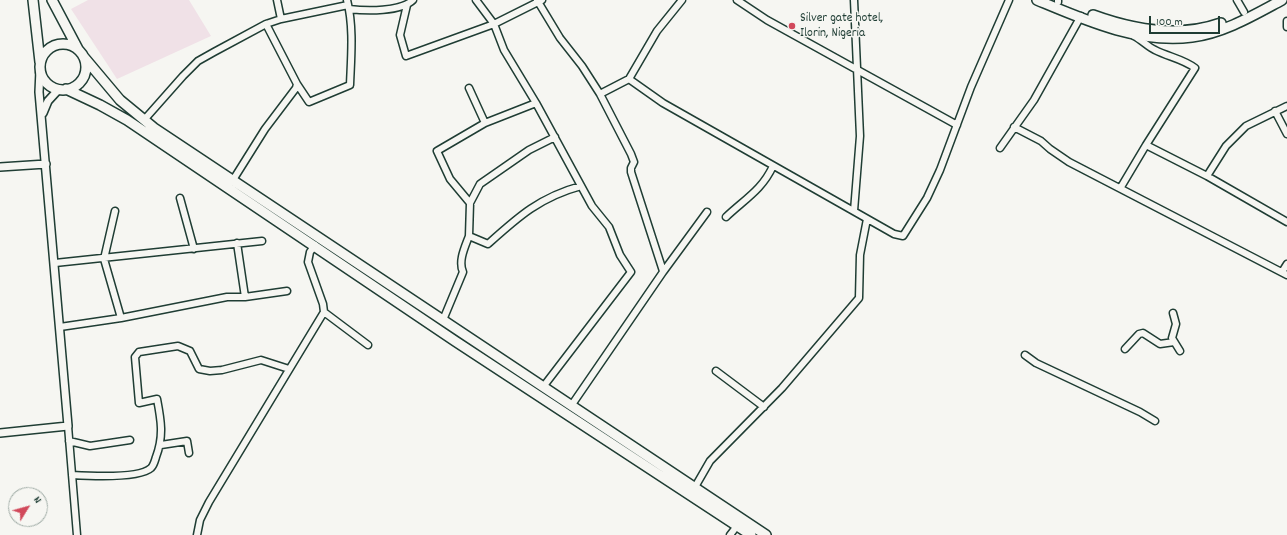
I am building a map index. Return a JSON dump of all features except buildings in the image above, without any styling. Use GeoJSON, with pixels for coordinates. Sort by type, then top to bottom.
{"type":"FeatureCollection","features":[{"type":"Feature","properties":{"kind":"main road"},"geometry":{"type":"LineString","coordinates":[[32,0],[40,67],[46,82],[100,105],[127,120],[315,245],[455,341],[751,535]]}},
{"type":"Feature","properties":{"kind":"main road"},"geometry":{"type":"LineString","coordinates":[[52,0],[81,53],[120,100],[144,120],[766,535]]}},
{"type":"Feature","properties":{"kind":"main road"},"geometry":{"type":"LineString","coordinates":[[1037,0],[1127,33],[1161,38],[1197,36],[1234,24],[1282,0]]}},
{"type":"Feature","properties":{"kind":"main road"},"geometry":{"type":"LineString","coordinates":[[1056,1],[1100,18],[1134,28],[1188,31],[1208,27],[1269,0]]}},
{"type":"Feature","properties":{"kind":"main road"},"geometry":{"type":"LineString","coordinates":[[40,67],[45,53],[54,45],[67,44],[81,53],[86,70],[84,77],[73,88],[62,89]]}},
{"type":"Feature","properties":{"kind":"street"},"geometry":{"type":"LineString","coordinates":[[277,0],[281,19]]}},
{"type":"Feature","properties":{"kind":"street"},"geometry":{"type":"LineString","coordinates":[[144,120],[198,61],[266,24],[281,19],[348,5],[368,11],[407,5],[414,0]]}},
{"type":"Feature","properties":{"kind":"street"},"geometry":{"type":"LineString","coordinates":[[476,0],[494,24],[504,50],[536,103],[592,206],[610,227],[620,255],[631,272],[543,387]]}},
{"type":"Feature","properties":{"kind":"street"},"geometry":{"type":"LineString","coordinates":[[600,94],[629,79],[657,31],[682,0]]}},
{"type":"Feature","properties":{"kind":"street"},"geometry":{"type":"LineString","coordinates":[[737,0],[767,20],[957,125]]}},
{"type":"Feature","properties":{"kind":"street"},"geometry":{"type":"LineString","coordinates":[[854,0],[860,136],[854,211]]}},
{"type":"Feature","properties":{"kind":"street"},"geometry":{"type":"LineString","coordinates":[[629,79],[663,103],[867,219],[899,236],[903,236],[906,234],[927,198],[971,87],[1009,0]]}},
{"type":"Feature","properties":{"kind":"street"},"geometry":{"type":"LineString","coordinates":[[1237,0],[1244,12]]}},
{"type":"Feature","properties":{"kind":"street"},"geometry":{"type":"LineString","coordinates":[[407,5],[400,35],[406,56],[494,24],[539,1],[560,38],[582,66],[600,94],[631,154],[634,162],[631,172],[663,271]]}},
{"type":"Feature","properties":{"kind":"street"},"geometry":{"type":"LineString","coordinates":[[266,24],[297,84],[309,102],[350,85],[351,51],[348,5]]}},
{"type":"Feature","properties":{"kind":"street"},"geometry":{"type":"LineString","coordinates":[[1000,148],[1014,126],[1034,100],[1081,16]]}},
{"type":"Feature","properties":{"kind":"street"},"geometry":{"type":"LineString","coordinates":[[1287,22],[1287,27]]}},
{"type":"Feature","properties":{"kind":"street"},"geometry":{"type":"LineString","coordinates":[[1121,187],[1195,68],[1186,62],[1154,50],[1144,41],[1127,33]]}},
{"type":"Feature","properties":{"kind":"street"},"geometry":{"type":"LineString","coordinates":[[40,67],[38,92],[42,115],[77,535]]}},
{"type":"Feature","properties":{"kind":"street"},"geometry":{"type":"LineString","coordinates":[[233,180],[265,129],[296,88],[297,84]]}},
{"type":"Feature","properties":{"kind":"street"},"geometry":{"type":"LineString","coordinates":[[469,88],[485,123]]}},
{"type":"Feature","properties":{"kind":"street"},"geometry":{"type":"LineString","coordinates":[[42,115],[45,106],[62,89]]}},
{"type":"Feature","properties":{"kind":"street"},"geometry":{"type":"LineString","coordinates":[[470,203],[450,179],[437,151],[485,123],[536,103]]}},
{"type":"Feature","properties":{"kind":"street"},"geometry":{"type":"LineString","coordinates":[[1207,176],[1226,146],[1246,126],[1287,106]]}},
{"type":"Feature","properties":{"kind":"street"},"geometry":{"type":"LineString","coordinates":[[1275,112],[1287,134]]}},
{"type":"Feature","properties":{"kind":"street"},"geometry":{"type":"LineString","coordinates":[[1014,126],[1041,141],[1069,162],[1121,187],[1243,253],[1284,273],[1287,264]]}},
{"type":"Feature","properties":{"kind":"street"},"geometry":{"type":"LineString","coordinates":[[443,320],[463,272],[460,266],[469,236],[470,203],[480,184],[529,150],[555,137]]}},
{"type":"Feature","properties":{"kind":"street"},"geometry":{"type":"LineString","coordinates":[[1146,145],[1207,176],[1287,222]]}},
{"type":"Feature","properties":{"kind":"street"},"geometry":{"type":"LineString","coordinates":[[0,167],[46,164]]}},
{"type":"Feature","properties":{"kind":"street"},"geometry":{"type":"LineString","coordinates":[[726,217],[758,191],[767,180],[773,166]]}},
{"type":"Feature","properties":{"kind":"street"},"geometry":{"type":"LineString","coordinates":[[469,236],[488,244],[525,211],[561,191],[581,186]]}},
{"type":"Feature","properties":{"kind":"street"},"geometry":{"type":"LineString","coordinates":[[180,198],[194,249]]}},
{"type":"Feature","properties":{"kind":"street"},"geometry":{"type":"LineString","coordinates":[[115,211],[104,259],[121,318]]}},
{"type":"Feature","properties":{"kind":"street"},"geometry":{"type":"LineString","coordinates":[[571,406],[663,271],[707,212]]}},
{"type":"Feature","properties":{"kind":"street"},"geometry":{"type":"LineString","coordinates":[[695,487],[710,461],[764,407],[828,336],[859,298],[860,255],[867,219]]}},
{"type":"Feature","properties":{"kind":"street"},"geometry":{"type":"LineString","coordinates":[[55,263],[104,259],[262,241]]}},
{"type":"Feature","properties":{"kind":"street"},"geometry":{"type":"LineString","coordinates":[[237,243],[245,297]]}},
{"type":"Feature","properties":{"kind":"street"},"geometry":{"type":"LineString","coordinates":[[197,535],[200,520],[209,502],[324,312],[323,304],[308,262],[310,252],[315,245]]}},
{"type":"Feature","properties":{"kind":"street"},"geometry":{"type":"LineString","coordinates":[[60,327],[121,318],[227,297],[245,297],[287,291]]}},
{"type":"Feature","properties":{"kind":"street"},"geometry":{"type":"LineString","coordinates":[[324,312],[368,345]]}},
{"type":"Feature","properties":{"kind":"street"},"geometry":{"type":"LineString","coordinates":[[1173,313],[1176,324],[1172,338],[1180,351]]}},
{"type":"Feature","properties":{"kind":"street"},"geometry":{"type":"LineString","coordinates":[[1125,350],[1139,334],[1143,334],[1160,344],[1174,342]]}},
{"type":"Feature","properties":{"kind":"street"},"geometry":{"type":"LineString","coordinates":[[72,475],[119,476],[144,471],[151,468],[154,463],[161,445],[162,428],[157,399],[139,403],[135,357],[139,352],[178,346],[190,351],[199,369],[210,371],[222,370],[262,360],[289,369]]}},
{"type":"Feature","properties":{"kind":"street"},"geometry":{"type":"LineString","coordinates":[[1025,355],[1036,363],[1140,412],[1155,421]]}},
{"type":"Feature","properties":{"kind":"street"},"geometry":{"type":"LineString","coordinates":[[716,371],[764,407]]}},
{"type":"Feature","properties":{"kind":"street"},"geometry":{"type":"LineString","coordinates":[[0,433],[68,426]]}},
{"type":"Feature","properties":{"kind":"street"},"geometry":{"type":"LineString","coordinates":[[69,441],[90,446],[130,440]]}},
{"type":"Feature","properties":{"kind":"street"},"geometry":{"type":"LineString","coordinates":[[161,445],[187,441],[189,453]]}},
{"type":"Feature","properties":{"kind":"street"},"geometry":{"type":"LineString","coordinates":[[730,535],[737,526]]}},
{"type":"Feature","properties":{"kind":"shaded area"},"geometry":{"type":"Polygon","coordinates":[[[88,0],[189,0],[211,36],[117,79],[71,9],[88,0]]]}},
{"type":"Feature","properties":{"kind":"place","name":"Silver gate hotel, Ilorin, Nigeria"},"geometry":{"type":"Point","coordinates":[792,26]}}]}
